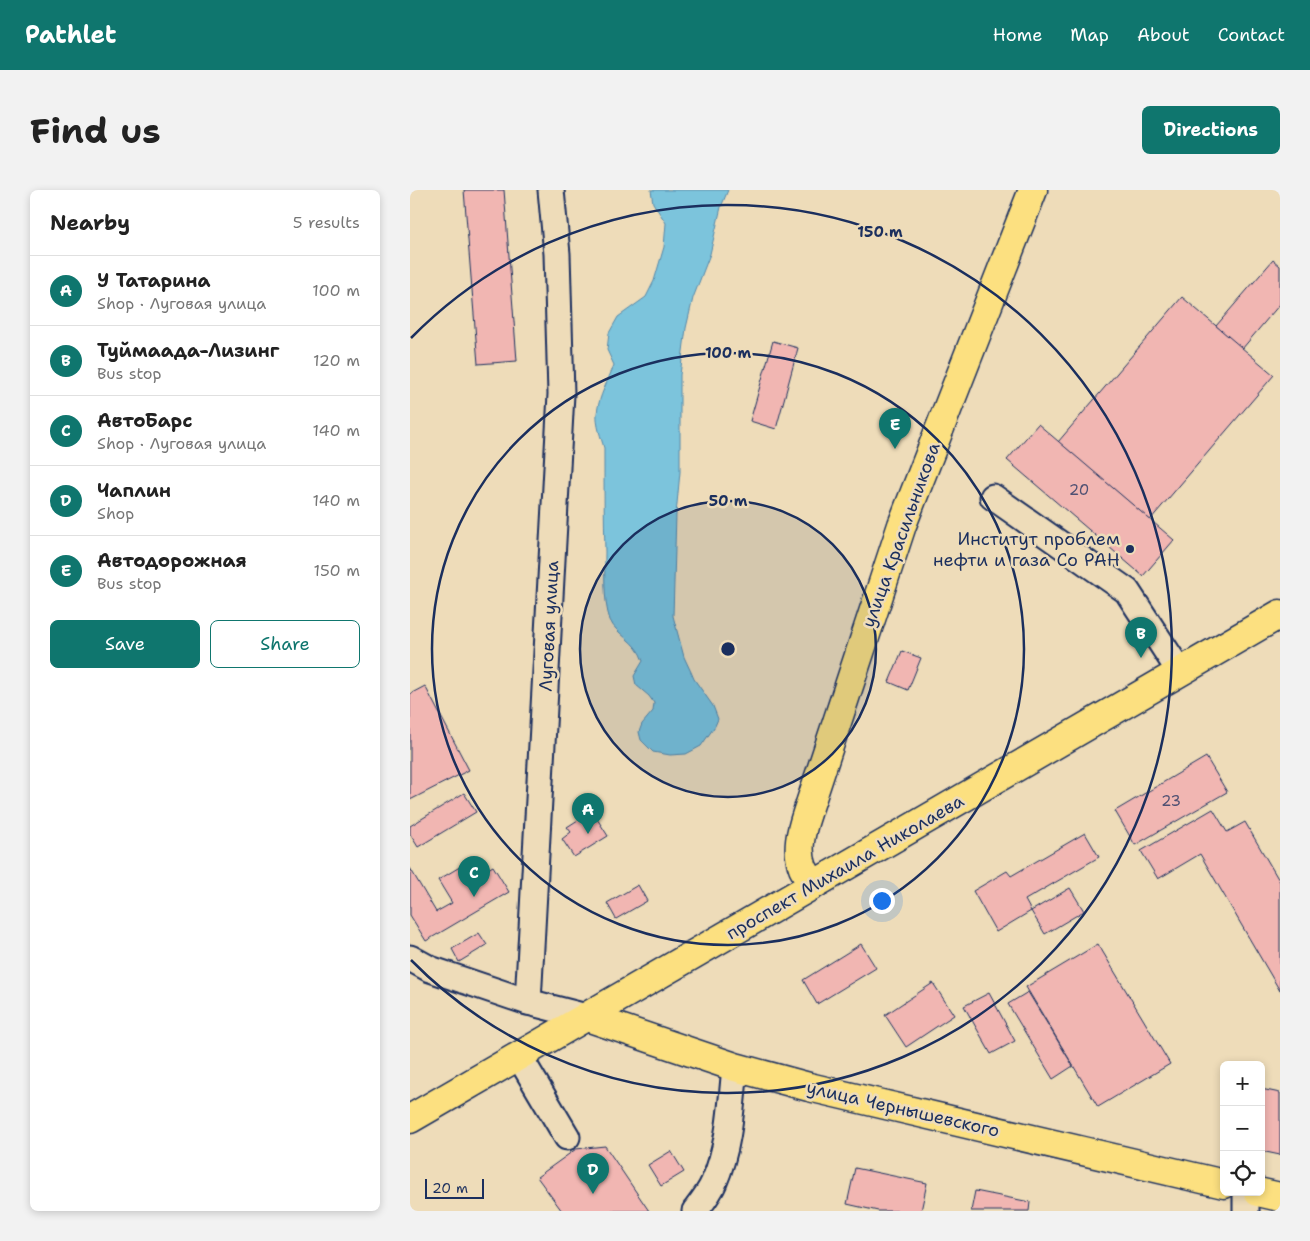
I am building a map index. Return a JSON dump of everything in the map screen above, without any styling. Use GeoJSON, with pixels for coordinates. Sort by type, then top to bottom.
{"type":"FeatureCollection","features":[{"type":"Feature","properties":{"kind":"main road","name":"улица Красильникова"},"geometry":{"type":"LineString","coordinates":[[813,885],[803,867],[799,852],[801,833],[807,813],[902,526],[1033,190]]}},
{"type":"Feature","properties":{"kind":"main road","name":"проспект Михаила Николаева"},"geometry":{"type":"LineString","coordinates":[[410,1119],[1280,614]]}},
{"type":"Feature","properties":{"kind":"main road","name":"улица Чернышевского"},"geometry":{"type":"LineString","coordinates":[[587,1017],[735,1067],[809,1087],[1220,1183]]}},
{"type":"Feature","properties":{"kind":"main road"},"geometry":{"type":"LineString","coordinates":[[1265,1194],[1280,1197]]}},
{"type":"Feature","properties":{"kind":"street","name":"Луговая улица"},"geometry":{"type":"LineString","coordinates":[[528,1002],[561,394],[556,254],[551,190]]}},
{"type":"Feature","properties":{"kind":"street"},"geometry":{"type":"LineString","coordinates":[[992,497],[1127,591],[1180,672]]}},
{"type":"Feature","properties":{"kind":"street"},"geometry":{"type":"LineString","coordinates":[[410,958],[430,969],[528,1002],[587,1017]]}},
{"type":"Feature","properties":{"kind":"street"},"geometry":{"type":"LineString","coordinates":[[519,1056],[567,1137]]}},
{"type":"Feature","properties":{"kind":"street"},"geometry":{"type":"LineString","coordinates":[[695,1211],[714,1184],[723,1156],[730,1127],[735,1067]]}},
{"type":"Feature","properties":{"kind":"street"},"geometry":{"type":"LineString","coordinates":[[1246,1196],[1246,1211]]}},
{"type":"Feature","properties":{"kind":"water"},"geometry":{"type":"Polygon","coordinates":[[[651,190],[728,190],[721,207],[710,254],[693,298],[686,328],[680,375],[680,472],[676,514],[673,616],[684,657],[694,679],[713,706],[718,719],[701,746],[686,754],[670,755],[653,752],[641,740],[639,732],[642,724],[653,711],[654,703],[636,685],[634,676],[643,661],[640,654],[632,643],[613,625],[606,604],[604,448],[597,417],[600,401],[614,365],[607,350],[609,333],[618,317],[646,297],[654,281],[664,247],[666,223],[653,203],[651,190]]]}},
{"type":"Feature","properties":{"kind":"building"},"geometry":{"type":"Polygon","coordinates":[[[464,190],[504,190],[517,361],[478,364],[464,190]]]}},
{"type":"Feature","properties":{"kind":"building"},"geometry":{"type":"Polygon","coordinates":[[[1273,260],[1280,266],[1280,304],[1242,349],[1216,326],[1273,260]]]}},
{"type":"Feature","properties":{"kind":"building"},"geometry":{"type":"Polygon","coordinates":[[[1182,297],[1274,375],[1150,520],[1058,442],[1182,297]]]}},
{"type":"Feature","properties":{"kind":"building"},"geometry":{"type":"Polygon","coordinates":[[[773,341],[798,348],[776,429],[750,421],[773,341]]]}},
{"type":"Feature","properties":{"kind":"building"},"geometry":{"type":"Polygon","coordinates":[[[1038,424],[1174,540],[1143,576],[1007,460],[1038,424]]]}},
{"type":"Feature","properties":{"kind":"building"},"geometry":{"type":"Polygon","coordinates":[[[902,651],[921,658],[908,690],[889,682],[902,651]]]}},
{"type":"Feature","properties":{"kind":"building"},"geometry":{"type":"Polygon","coordinates":[[[425,686],[469,770],[410,800],[410,694],[425,686]]]}},
{"type":"Feature","properties":{"kind":"building"},"geometry":{"type":"Polygon","coordinates":[[[1206,757],[1227,792],[1135,845],[1115,811],[1206,757]]]}},
{"type":"Feature","properties":{"kind":"building"},"geometry":{"type":"Polygon","coordinates":[[[464,793],[476,812],[418,847],[410,834],[410,826],[464,793]]]}},
{"type":"Feature","properties":{"kind":"building"},"geometry":{"type":"Polygon","coordinates":[[[1213,809],[1227,832],[1245,822],[1280,882],[1280,991],[1200,854],[1158,879],[1141,851],[1213,809]]]}},
{"type":"Feature","properties":{"kind":"building"},"geometry":{"type":"Polygon","coordinates":[[[592,811],[608,836],[574,857],[562,839],[571,832],[567,827],[592,811]]]}},
{"type":"Feature","properties":{"kind":"building"},"geometry":{"type":"Polygon","coordinates":[[[1085,833],[1099,857],[1025,900],[1031,911],[996,932],[973,891],[1007,871],[1011,876],[1085,833]]]}},
{"type":"Feature","properties":{"kind":"building"},"geometry":{"type":"Polygon","coordinates":[[[473,859],[481,873],[493,866],[509,892],[426,941],[410,915],[410,868],[436,912],[452,903],[438,880],[473,859]]]}},
{"type":"Feature","properties":{"kind":"building"},"geometry":{"type":"Polygon","coordinates":[[[638,885],[647,901],[616,919],[607,903],[638,885]]]}},
{"type":"Feature","properties":{"kind":"building"},"geometry":{"type":"Polygon","coordinates":[[[1070,888],[1084,911],[1045,934],[1031,911],[1070,888]]]}},
{"type":"Feature","properties":{"kind":"building"},"geometry":{"type":"Polygon","coordinates":[[[479,933],[487,945],[459,962],[452,949],[479,933]]]}},
{"type":"Feature","properties":{"kind":"building"},"geometry":{"type":"Polygon","coordinates":[[[861,944],[876,968],[817,1004],[803,980],[861,944]]]}},
{"type":"Feature","properties":{"kind":"building"},"geometry":{"type":"Polygon","coordinates":[[[1098,944],[1170,1064],[1098,1107],[1026,987],[1098,944]]]}},
{"type":"Feature","properties":{"kind":"building"},"geometry":{"type":"Polygon","coordinates":[[[933,983],[954,1015],[906,1047],[885,1015],[933,983]]]}},
{"type":"Feature","properties":{"kind":"building"},"geometry":{"type":"Polygon","coordinates":[[[1028,992],[1073,1066],[1053,1079],[1008,1004],[1028,992]]]}},
{"type":"Feature","properties":{"kind":"building"},"geometry":{"type":"Polygon","coordinates":[[[989,993],[1015,1041],[991,1054],[964,1006],[989,993]]]}},
{"type":"Feature","properties":{"kind":"building"},"geometry":{"type":"Polygon","coordinates":[[[1265,1090],[1280,1093],[1280,1155],[1265,1152],[1265,1090]]]}},
{"type":"Feature","properties":{"kind":"building"},"geometry":{"type":"Polygon","coordinates":[[[605,1146],[649,1211],[562,1211],[537,1177],[576,1149],[605,1146]]]}},
{"type":"Feature","properties":{"kind":"building"},"geometry":{"type":"Polygon","coordinates":[[[671,1151],[684,1172],[661,1186],[648,1165],[671,1151]]]}},
{"type":"Feature","properties":{"kind":"building"},"geometry":{"type":"Polygon","coordinates":[[[855,1168],[927,1183],[921,1211],[878,1211],[847,1204],[855,1168]]]}},
{"type":"Feature","properties":{"kind":"building"},"geometry":{"type":"Polygon","coordinates":[[[975,1191],[1030,1202],[1029,1211],[971,1211],[975,1191]]]}},
{"type":"Feature","properties":{"kind":"place","name":"Автодорожная"},"geometry":{"type":"Point","coordinates":[895,449]}},
{"type":"Feature","properties":{"kind":"place","name":"Институт проблем нефти и газа Со РАН"},"geometry":{"type":"Point","coordinates":[1130,549]}},
{"type":"Feature","properties":{"kind":"place","name":"Туймаада-Лизинг"},"geometry":{"type":"Point","coordinates":[1141,658]}},
{"type":"Feature","properties":{"kind":"place","name":"У Татарина"},"geometry":{"type":"Point","coordinates":[588,834]}},
{"type":"Feature","properties":{"kind":"place","name":"АвтоБарс"},"geometry":{"type":"Point","coordinates":[474,897]}},
{"type":"Feature","properties":{"kind":"place","name":"Чаплин"},"geometry":{"type":"Point","coordinates":[593,1194]}}]}
